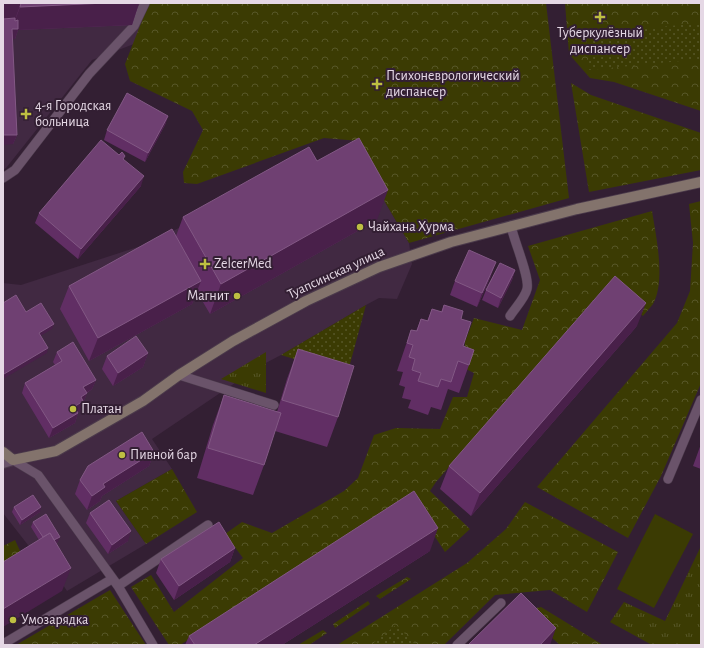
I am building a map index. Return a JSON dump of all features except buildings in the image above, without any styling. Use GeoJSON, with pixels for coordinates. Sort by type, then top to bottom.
{"type":"FeatureCollection","features":[{"type":"Feature","properties":{"kind":"street","name":"Туапсинская улица"},"geometry":{"type":"LineString","coordinates":[[8,462],[56,451],[143,401],[179,375],[233,341],[306,300],[379,267],[451,242],[511,226],[576,209],[701,182]]}},
{"type":"Feature","properties":{"kind":"street"},"geometry":{"type":"LineString","coordinates":[[3,452],[8,462]]}},
{"type":"Feature","properties":{"kind":"lane"},"geometry":{"type":"LineString","coordinates":[[3,178],[14,170],[89,74],[134,26],[145,3]]}},
{"type":"Feature","properties":{"kind":"lane"},"geometry":{"type":"LineString","coordinates":[[510,316],[527,289],[526,272],[514,241],[511,226]]}},
{"type":"Feature","properties":{"kind":"lane"},"geometry":{"type":"LineString","coordinates":[[179,375],[274,405]]}},
{"type":"Feature","properties":{"kind":"lane"},"geometry":{"type":"LineString","coordinates":[[668,479],[701,400]]}},
{"type":"Feature","properties":{"kind":"lane"},"geometry":{"type":"LineString","coordinates":[[8,462],[38,475],[115,583],[153,645]]}},
{"type":"Feature","properties":{"kind":"lane"},"geometry":{"type":"LineString","coordinates":[[3,644],[115,583],[208,525]]}},
{"type":"Feature","properties":{"kind":"lane"},"geometry":{"type":"LineString","coordinates":[[457,645],[501,603]]}},
{"type":"Feature","properties":{"kind":"shaded area","name":"4-я Городская больница"},"geometry":{"type":"Polygon","coordinates":[[[3,3],[185,3],[176,28],[92,60],[3,170],[3,3]]]}},
{"type":"Feature","properties":{"kind":"shaded area"},"geometry":{"type":"Polygon","coordinates":[[[294,165],[365,168],[409,243],[412,264],[397,299],[379,298],[366,305],[260,366],[152,439],[172,469],[116,501],[146,544],[67,591],[42,553],[35,554],[3,513],[3,283],[21,285],[153,242],[294,165]]]}},
{"type":"Feature","properties":{"kind":"green space"},"geometry":{"type":"Polygon","coordinates":[[[149,3],[546,3],[569,198],[409,243],[365,168],[360,141],[324,138],[197,184],[184,183],[183,172],[203,130],[192,111],[130,81],[125,64],[149,3]]]}},
{"type":"Feature","properties":{"kind":"green space"},"geometry":{"type":"Polygon","coordinates":[[[565,3],[701,3],[701,111],[614,82],[590,78],[569,54],[565,3]]]}},
{"type":"Feature","properties":{"kind":"green space"},"geometry":{"type":"Polygon","coordinates":[[[701,23],[701,59],[589,70],[586,34],[701,23]]]}},
{"type":"Feature","properties":{"kind":"green space"},"geometry":{"type":"Polygon","coordinates":[[[571,83],[591,95],[701,133],[701,170],[589,192],[571,83]]]}},
{"type":"Feature","properties":{"kind":"green space"},"geometry":{"type":"Polygon","coordinates":[[[701,201],[701,383],[661,476],[628,538],[537,487],[677,323],[690,291],[693,243],[689,204],[701,201]]]}},
{"type":"Feature","properties":{"kind":"green space"},"geometry":{"type":"Polygon","coordinates":[[[652,211],[659,258],[659,283],[653,304],[643,316],[605,287],[436,482],[430,491],[470,529],[445,552],[409,497],[180,645],[169,645],[131,587],[151,575],[174,612],[243,558],[225,534],[242,522],[272,533],[344,491],[358,478],[374,435],[396,428],[440,429],[453,397],[467,397],[474,373],[464,368],[465,342],[474,318],[522,330],[540,280],[528,246],[652,211]]]}},
{"type":"Feature","properties":{"kind":"green space"},"geometry":{"type":"Polygon","coordinates":[[[366,305],[347,375],[281,355],[366,305]]]}},
{"type":"Feature","properties":{"kind":"green space"},"geometry":{"type":"Polygon","coordinates":[[[266,352],[266,393],[221,379],[266,352]]]}},
{"type":"Feature","properties":{"kind":"green space"},"geometry":{"type":"Polygon","coordinates":[[[172,469],[197,512],[146,544],[116,501],[172,469]]]}},
{"type":"Feature","properties":{"kind":"green space"},"geometry":{"type":"Polygon","coordinates":[[[525,502],[618,552],[587,612],[550,590],[495,595],[444,645],[337,645],[467,563],[506,529],[525,502]]]}},
{"type":"Feature","properties":{"kind":"green space"},"geometry":{"type":"Polygon","coordinates":[[[655,514],[693,534],[654,608],[617,589],[655,514]]]}},
{"type":"Feature","properties":{"kind":"green space"},"geometry":{"type":"Polygon","coordinates":[[[15,540],[21,553],[3,563],[3,546],[15,540]]]}},
{"type":"Feature","properties":{"kind":"green space"},"geometry":{"type":"Polygon","coordinates":[[[701,546],[701,645],[652,645],[610,622],[624,602],[665,621],[701,546]]]}},
{"type":"Feature","properties":{"kind":"green space"},"geometry":{"type":"Polygon","coordinates":[[[407,577],[411,579],[380,599],[376,596],[407,577]]]}},
{"type":"Feature","properties":{"kind":"green space"},"geometry":{"type":"Polygon","coordinates":[[[110,590],[146,645],[16,645],[110,590]]]}},
{"type":"Feature","properties":{"kind":"green space"},"geometry":{"type":"Polygon","coordinates":[[[368,601],[370,604],[335,628],[333,624],[368,601]]]}},
{"type":"Feature","properties":{"kind":"green space"},"geometry":{"type":"Polygon","coordinates":[[[541,607],[603,645],[560,645],[522,611],[541,607]]]}},
{"type":"Feature","properties":{"kind":"green space"},"geometry":{"type":"Polygon","coordinates":[[[396,625],[416,645],[371,645],[396,625]]]}},
{"type":"Feature","properties":{"kind":"green space"},"geometry":{"type":"Polygon","coordinates":[[[323,630],[327,633],[309,645],[298,645],[323,630]]]}},
{"type":"Feature","properties":{"kind":"place","name":"Туберкулёзный диспансер"},"geometry":{"type":"Point","coordinates":[600,17]}},
{"type":"Feature","properties":{"kind":"place","name":"Психоневрологический диспансер"},"geometry":{"type":"Point","coordinates":[377,84]}},
{"type":"Feature","properties":{"kind":"place","name":"4-я Городская больница"},"geometry":{"type":"Point","coordinates":[26,114]}},
{"type":"Feature","properties":{"kind":"place","name":"Чайхана Хурма"},"geometry":{"type":"Point","coordinates":[360,227]}},
{"type":"Feature","properties":{"kind":"place","name":"ZelcerMed"},"geometry":{"type":"Point","coordinates":[205,264]}},
{"type":"Feature","properties":{"kind":"place","name":"Магнит"},"geometry":{"type":"Point","coordinates":[237,296]}},
{"type":"Feature","properties":{"kind":"place","name":"Платан"},"geometry":{"type":"Point","coordinates":[73,409]}},
{"type":"Feature","properties":{"kind":"place","name":"Пивной бар"},"geometry":{"type":"Point","coordinates":[122,455]}},
{"type":"Feature","properties":{"kind":"place","name":"Умозарядка"},"geometry":{"type":"Point","coordinates":[13,620]}}]}
